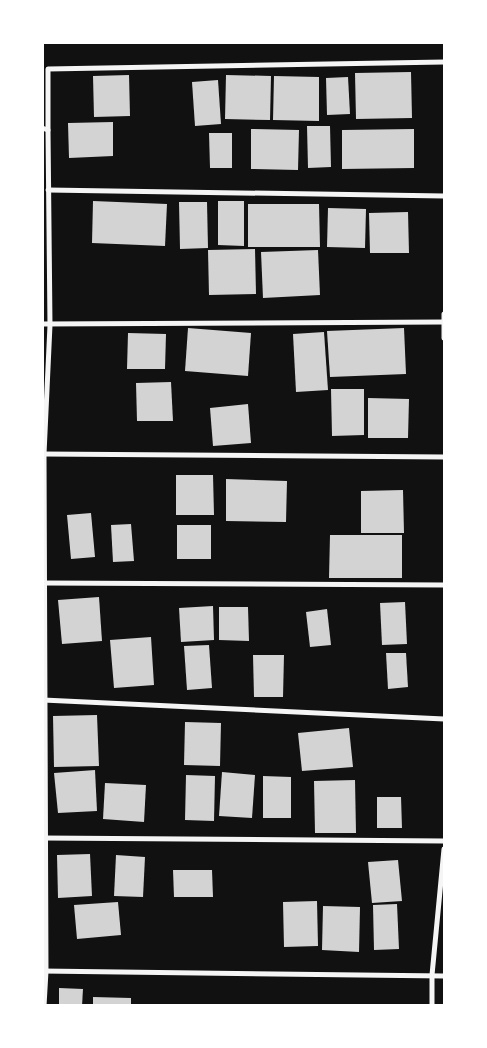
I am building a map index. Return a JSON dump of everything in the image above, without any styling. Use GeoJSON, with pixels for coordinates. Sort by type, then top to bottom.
{"type":"FeatureCollection","features":[{"type":"Feature","properties":{"kind":"street"},"geometry":{"type":"LineString","coordinates":[[44,1006],[43,454],[50,325],[46,129],[48,69],[444,62]]}},
{"type":"Feature","properties":{"kind":"street"},"geometry":{"type":"LineString","coordinates":[[48,190],[444,196]]}},
{"type":"Feature","properties":{"kind":"street"},"geometry":{"type":"LineString","coordinates":[[444,314],[444,338]]}},
{"type":"Feature","properties":{"kind":"street"},"geometry":{"type":"LineString","coordinates":[[42,324],[444,322]]}},
{"type":"Feature","properties":{"kind":"street"},"geometry":{"type":"LineString","coordinates":[[43,454],[444,457]]}},
{"type":"Feature","properties":{"kind":"street"},"geometry":{"type":"LineString","coordinates":[[44,583],[444,585]]}},
{"type":"Feature","properties":{"kind":"street"},"geometry":{"type":"LineString","coordinates":[[43,700],[444,719]]}},
{"type":"Feature","properties":{"kind":"street"},"geometry":{"type":"LineString","coordinates":[[44,838],[444,841]]}},
{"type":"Feature","properties":{"kind":"street"},"geometry":{"type":"LineString","coordinates":[[432,1006],[432,975],[444,849]]}},
{"type":"Feature","properties":{"kind":"street"},"geometry":{"type":"LineString","coordinates":[[44,971],[444,976]]}},
{"type":"Feature","properties":{"kind":"building"},"geometry":{"type":"Polygon","coordinates":[[[411,72],[412,118],[356,119],[355,73],[411,72]]]}},
{"type":"Feature","properties":{"kind":"building"},"geometry":{"type":"Polygon","coordinates":[[[129,75],[130,116],[94,117],[93,76],[129,75]]]}},
{"type":"Feature","properties":{"kind":"building"},"geometry":{"type":"Polygon","coordinates":[[[226,75],[271,76],[270,120],[225,119],[226,75]]]}},
{"type":"Feature","properties":{"kind":"building"},"geometry":{"type":"Polygon","coordinates":[[[274,76],[319,77],[319,121],[273,120],[274,76]]]}},
{"type":"Feature","properties":{"kind":"building"},"geometry":{"type":"Polygon","coordinates":[[[348,77],[350,114],[327,115],[326,78],[348,77]]]}},
{"type":"Feature","properties":{"kind":"building"},"geometry":{"type":"Polygon","coordinates":[[[218,80],[221,124],[195,126],[192,82],[218,80]]]}},
{"type":"Feature","properties":{"kind":"building"},"geometry":{"type":"Polygon","coordinates":[[[113,122],[113,156],[69,158],[68,123],[113,122]]]}},
{"type":"Feature","properties":{"kind":"building"},"geometry":{"type":"Polygon","coordinates":[[[307,126],[330,126],[331,167],[308,168],[307,126]]]}},
{"type":"Feature","properties":{"kind":"building"},"geometry":{"type":"Polygon","coordinates":[[[251,129],[299,130],[298,170],[251,169],[251,129]]]}},
{"type":"Feature","properties":{"kind":"building"},"geometry":{"type":"Polygon","coordinates":[[[414,129],[414,168],[342,169],[342,130],[414,129]]]}},
{"type":"Feature","properties":{"kind":"building"},"geometry":{"type":"Polygon","coordinates":[[[209,133],[232,133],[232,168],[210,168],[209,133]]]}},
{"type":"Feature","properties":{"kind":"building"},"geometry":{"type":"Polygon","coordinates":[[[93,201],[167,204],[165,246],[92,243],[93,201]]]}},
{"type":"Feature","properties":{"kind":"building"},"geometry":{"type":"Polygon","coordinates":[[[218,201],[244,201],[244,246],[218,245],[218,201]]]}},
{"type":"Feature","properties":{"kind":"building"},"geometry":{"type":"Polygon","coordinates":[[[179,202],[207,202],[208,248],[180,249],[179,202]]]}},
{"type":"Feature","properties":{"kind":"building"},"geometry":{"type":"Polygon","coordinates":[[[248,204],[319,204],[320,247],[248,247],[248,204]]]}},
{"type":"Feature","properties":{"kind":"building"},"geometry":{"type":"Polygon","coordinates":[[[328,208],[366,209],[365,248],[327,247],[328,208]]]}},
{"type":"Feature","properties":{"kind":"building"},"geometry":{"type":"Polygon","coordinates":[[[408,212],[409,253],[370,253],[369,213],[408,212]]]}},
{"type":"Feature","properties":{"kind":"building"},"geometry":{"type":"Polygon","coordinates":[[[255,249],[256,294],[209,295],[208,250],[255,249]]]}},
{"type":"Feature","properties":{"kind":"building"},"geometry":{"type":"Polygon","coordinates":[[[318,250],[320,295],[263,298],[261,252],[318,250]]]}},
{"type":"Feature","properties":{"kind":"building"},"geometry":{"type":"Polygon","coordinates":[[[188,328],[251,333],[248,376],[185,371],[188,328]]]}},
{"type":"Feature","properties":{"kind":"building"},"geometry":{"type":"Polygon","coordinates":[[[404,328],[406,374],[330,377],[327,331],[404,328]]]}},
{"type":"Feature","properties":{"kind":"building"},"geometry":{"type":"Polygon","coordinates":[[[324,332],[328,390],[296,392],[293,334],[324,332]]]}},
{"type":"Feature","properties":{"kind":"building"},"geometry":{"type":"Polygon","coordinates":[[[128,333],[166,334],[165,369],[127,369],[128,333]]]}},
{"type":"Feature","properties":{"kind":"building"},"geometry":{"type":"Polygon","coordinates":[[[171,382],[173,421],[137,421],[136,383],[171,382]]]}},
{"type":"Feature","properties":{"kind":"building"},"geometry":{"type":"Polygon","coordinates":[[[331,389],[364,389],[364,435],[332,436],[331,389]]]}},
{"type":"Feature","properties":{"kind":"building"},"geometry":{"type":"Polygon","coordinates":[[[368,398],[409,399],[408,438],[368,438],[368,398]]]}},
{"type":"Feature","properties":{"kind":"building"},"geometry":{"type":"Polygon","coordinates":[[[248,404],[251,443],[213,446],[210,408],[248,404]]]}},
{"type":"Feature","properties":{"kind":"building"},"geometry":{"type":"Polygon","coordinates":[[[176,475],[213,475],[214,515],[176,515],[176,475]]]}},
{"type":"Feature","properties":{"kind":"building"},"geometry":{"type":"Polygon","coordinates":[[[226,479],[287,481],[286,522],[226,521],[226,479]]]}},
{"type":"Feature","properties":{"kind":"building"},"geometry":{"type":"Polygon","coordinates":[[[403,490],[404,533],[361,533],[361,491],[403,490]]]}},
{"type":"Feature","properties":{"kind":"building"},"geometry":{"type":"Polygon","coordinates":[[[91,513],[95,557],[71,559],[67,515],[91,513]]]}},
{"type":"Feature","properties":{"kind":"building"},"geometry":{"type":"Polygon","coordinates":[[[131,524],[134,561],[113,562],[111,525],[131,524]]]}},
{"type":"Feature","properties":{"kind":"building"},"geometry":{"type":"Polygon","coordinates":[[[177,525],[211,525],[211,559],[177,559],[177,525]]]}},
{"type":"Feature","properties":{"kind":"building"},"geometry":{"type":"Polygon","coordinates":[[[330,535],[402,535],[402,578],[329,578],[330,535]]]}},
{"type":"Feature","properties":{"kind":"building"},"geometry":{"type":"Polygon","coordinates":[[[99,597],[102,641],[62,644],[58,600],[99,597]]]}},
{"type":"Feature","properties":{"kind":"building"},"geometry":{"type":"Polygon","coordinates":[[[405,602],[407,644],[382,645],[380,603],[405,602]]]}},
{"type":"Feature","properties":{"kind":"building"},"geometry":{"type":"Polygon","coordinates":[[[213,606],[214,640],[181,642],[179,608],[213,606]]]}},
{"type":"Feature","properties":{"kind":"building"},"geometry":{"type":"Polygon","coordinates":[[[219,607],[248,607],[249,641],[219,640],[219,607]]]}},
{"type":"Feature","properties":{"kind":"building"},"geometry":{"type":"Polygon","coordinates":[[[327,609],[331,645],[310,647],[306,612],[327,609]]]}},
{"type":"Feature","properties":{"kind":"building"},"geometry":{"type":"Polygon","coordinates":[[[151,637],[154,685],[114,688],[110,640],[151,637]]]}},
{"type":"Feature","properties":{"kind":"building"},"geometry":{"type":"Polygon","coordinates":[[[209,645],[212,688],[187,690],[184,646],[209,645]]]}},
{"type":"Feature","properties":{"kind":"building"},"geometry":{"type":"Polygon","coordinates":[[[386,653],[406,653],[408,687],[388,689],[386,653]]]}},
{"type":"Feature","properties":{"kind":"building"},"geometry":{"type":"Polygon","coordinates":[[[253,655],[284,655],[283,697],[254,697],[253,655]]]}},
{"type":"Feature","properties":{"kind":"building"},"geometry":{"type":"Polygon","coordinates":[[[97,715],[99,766],[54,767],[53,716],[97,715]]]}},
{"type":"Feature","properties":{"kind":"building"},"geometry":{"type":"Polygon","coordinates":[[[185,722],[221,723],[220,766],[184,765],[185,722]]]}},
{"type":"Feature","properties":{"kind":"building"},"geometry":{"type":"Polygon","coordinates":[[[349,728],[353,767],[302,771],[298,733],[349,728]]]}},
{"type":"Feature","properties":{"kind":"building"},"geometry":{"type":"Polygon","coordinates":[[[95,770],[97,811],[58,813],[54,773],[95,770]]]}},
{"type":"Feature","properties":{"kind":"building"},"geometry":{"type":"Polygon","coordinates":[[[222,772],[255,775],[252,818],[219,816],[222,772]]]}},
{"type":"Feature","properties":{"kind":"building"},"geometry":{"type":"Polygon","coordinates":[[[186,775],[215,776],[214,821],[185,820],[186,775]]]}},
{"type":"Feature","properties":{"kind":"building"},"geometry":{"type":"Polygon","coordinates":[[[263,776],[291,777],[291,818],[263,818],[263,776]]]}},
{"type":"Feature","properties":{"kind":"building"},"geometry":{"type":"Polygon","coordinates":[[[355,780],[356,833],[315,833],[314,781],[355,780]]]}},
{"type":"Feature","properties":{"kind":"building"},"geometry":{"type":"Polygon","coordinates":[[[105,783],[146,785],[144,822],[103,819],[105,783]]]}},
{"type":"Feature","properties":{"kind":"building"},"geometry":{"type":"Polygon","coordinates":[[[377,797],[401,797],[402,828],[377,828],[377,797]]]}},
{"type":"Feature","properties":{"kind":"building"},"geometry":{"type":"Polygon","coordinates":[[[90,854],[92,896],[58,898],[57,855],[90,854]]]}},
{"type":"Feature","properties":{"kind":"building"},"geometry":{"type":"Polygon","coordinates":[[[116,855],[145,857],[143,897],[114,896],[116,855]]]}},
{"type":"Feature","properties":{"kind":"building"},"geometry":{"type":"Polygon","coordinates":[[[398,860],[402,901],[372,903],[368,862],[398,860]]]}},
{"type":"Feature","properties":{"kind":"building"},"geometry":{"type":"Polygon","coordinates":[[[173,870],[212,870],[213,897],[174,897],[173,870]]]}},
{"type":"Feature","properties":{"kind":"building"},"geometry":{"type":"Polygon","coordinates":[[[317,901],[318,946],[284,947],[283,902],[317,901]]]}},
{"type":"Feature","properties":{"kind":"building"},"geometry":{"type":"Polygon","coordinates":[[[118,902],[121,935],[77,939],[74,905],[118,902]]]}},
{"type":"Feature","properties":{"kind":"building"},"geometry":{"type":"Polygon","coordinates":[[[397,904],[399,949],[374,950],[373,905],[397,904]]]}},
{"type":"Feature","properties":{"kind":"building"},"geometry":{"type":"Polygon","coordinates":[[[323,906],[360,907],[359,952],[322,950],[323,906]]]}},
{"type":"Feature","properties":{"kind":"building"},"geometry":{"type":"Polygon","coordinates":[[[59,988],[83,989],[82,1006],[59,1006],[59,988]]]}},
{"type":"Feature","properties":{"kind":"building"},"geometry":{"type":"Polygon","coordinates":[[[93,997],[131,998],[131,1006],[93,1006],[93,997]]]}}]}
